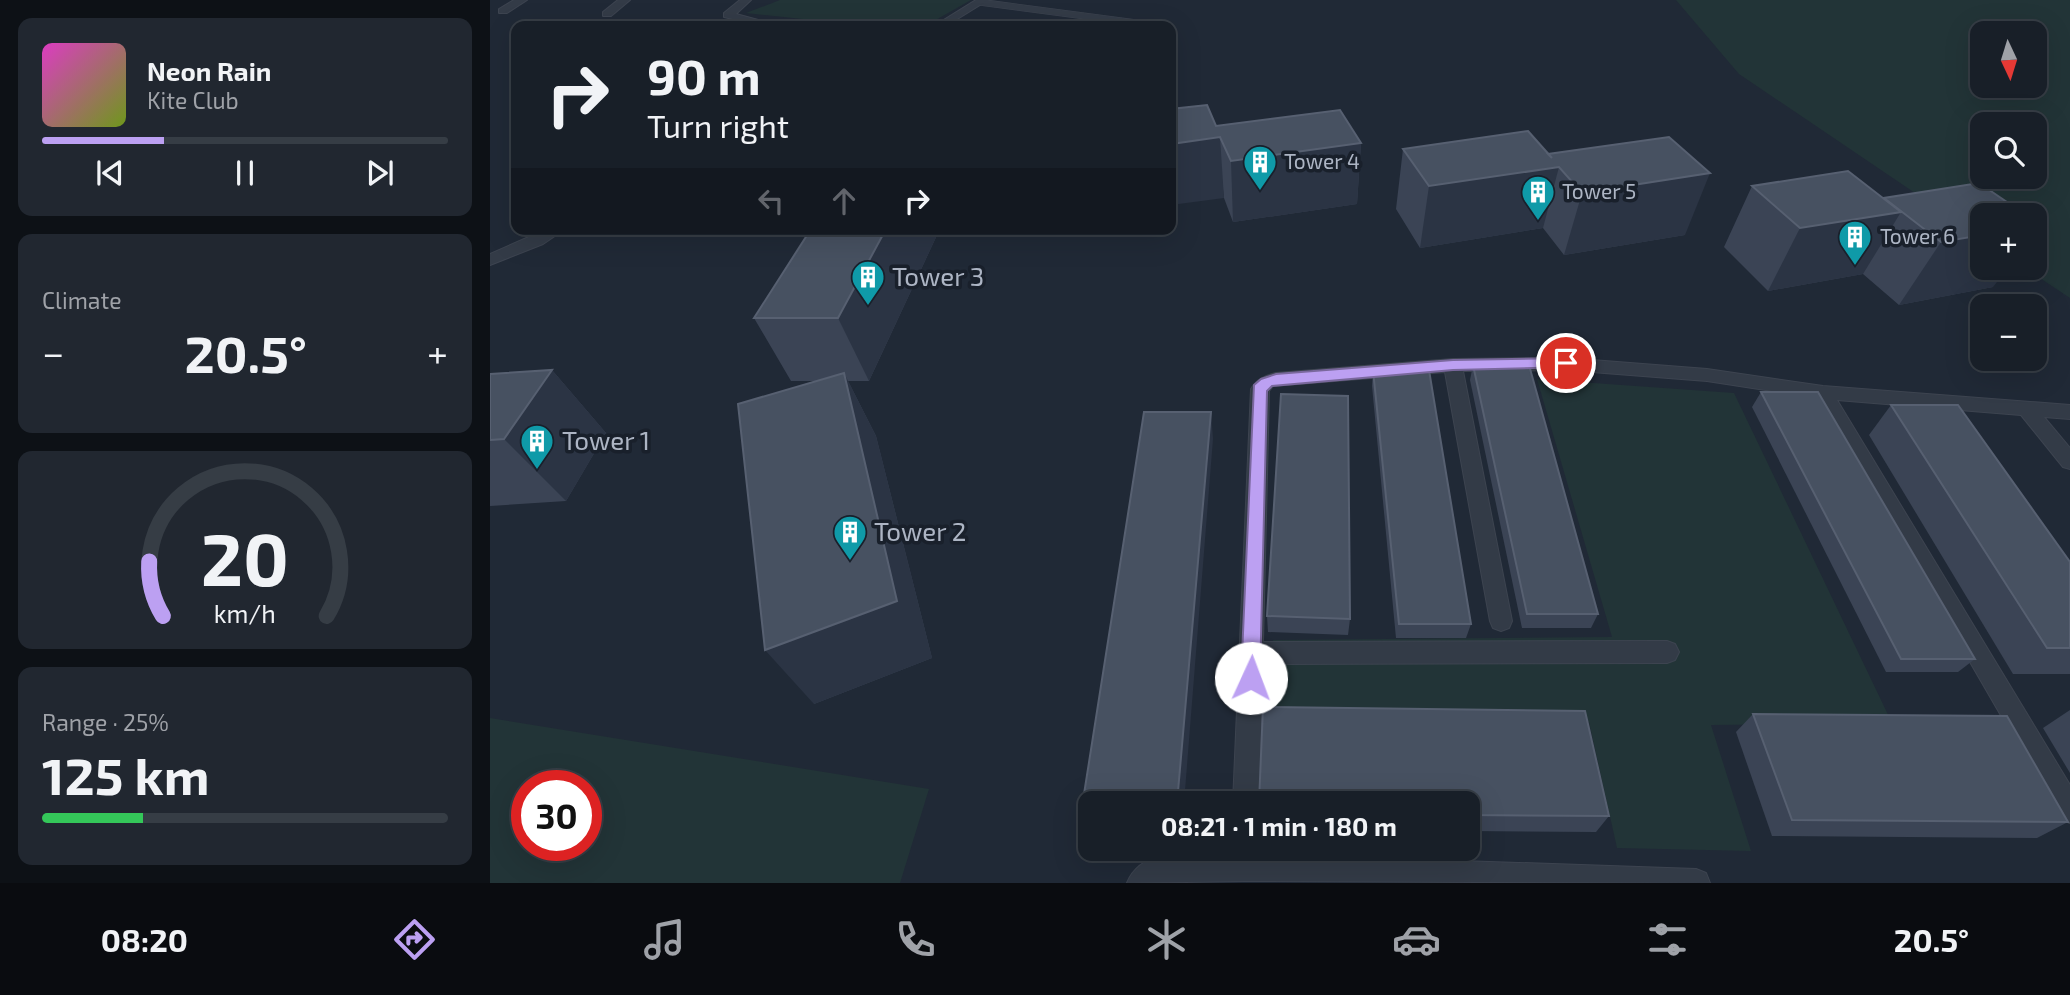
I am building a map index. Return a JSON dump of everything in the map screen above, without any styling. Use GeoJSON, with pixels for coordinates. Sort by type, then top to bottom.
{"type":"FeatureCollection","features":[{"type":"Feature","properties":{"kind":"street"},"geometry":{"type":"LineString","coordinates":[[503,11],[522,0]]}},
{"type":"Feature","properties":{"kind":"street"},"geometry":{"type":"LineString","coordinates":[[607,14],[625,0]]}},
{"type":"Feature","properties":{"kind":"street"},"geometry":{"type":"LineString","coordinates":[[746,0],[728,15],[754,21]]}},
{"type":"Feature","properties":{"kind":"street"},"geometry":{"type":"LineString","coordinates":[[947,21],[981,1]]}},
{"type":"Feature","properties":{"kind":"street"},"geometry":{"type":"LineString","coordinates":[[490,260],[548,235]]}},
{"type":"Feature","properties":{"kind":"street"},"geometry":{"type":"LineString","coordinates":[[1247,791],[1260,389],[1267,382],[1276,379],[1453,365],[1566,363],[1707,375],[1823,392],[2070,412]]}},
{"type":"Feature","properties":{"kind":"street"},"geometry":{"type":"LineString","coordinates":[[1453,365],[1501,621]]}},
{"type":"Feature","properties":{"kind":"street"},"geometry":{"type":"LineString","coordinates":[[1823,392],[2070,810]]}},
{"type":"Feature","properties":{"kind":"street"},"geometry":{"type":"LineString","coordinates":[[2028,410],[2070,462]]}},
{"type":"Feature","properties":{"kind":"street"},"geometry":{"type":"LineString","coordinates":[[1251,653],[1667,653]]}},
{"type":"Feature","properties":{"kind":"street"},"geometry":{"type":"LineString","coordinates":[[1140,883],[1162,868],[1220,861]]}},
{"type":"Feature","properties":{"kind":"street"},"geometry":{"type":"LineString","coordinates":[[1299,861],[1696,883]]}},
{"type":"Feature","properties":{"kind":"lane"},"geometry":{"type":"LineString","coordinates":[[981,1],[1124,21]]}},
{"type":"Feature","properties":{"kind":"shaded area"},"geometry":{"type":"Polygon","coordinates":[[[780,0],[971,0],[934,21],[822,21],[746,13],[780,0]]]}},
{"type":"Feature","properties":{"kind":"shaded area"},"geometry":{"type":"Polygon","coordinates":[[[1676,0],[2070,0],[2070,298],[2043,280],[2047,280],[2047,203],[1970,203],[1970,230],[1739,74],[1676,0]]]}},
{"type":"Feature","properties":{"kind":"shaded area"},"geometry":{"type":"Polygon","coordinates":[[[1537,379],[1734,393],[1892,723],[1711,725],[1751,851],[1617,848],[1589,722],[1275,714],[1273,640],[1612,637],[1537,379]]]}},
{"type":"Feature","properties":{"kind":"shaded area"},"geometry":{"type":"Polygon","coordinates":[[[490,718],[929,789],[900,883],[490,883],[490,718]]]}},
{"type":"Feature","properties":{"kind":"building"},"geometry":{"type":"Polygon","coordinates":[[[1207,105],[1216,126],[1340,110],[1361,143],[1231,161],[1220,137],[1176,143],[1176,108],[1207,105]]]}},
{"type":"Feature","properties":{"kind":"building"},"geometry":{"type":"Polygon","coordinates":[[[1528,131],[1548,154],[1669,137],[1710,173],[1582,193],[1559,167],[1429,186],[1403,149],[1528,131]]]}},
{"type":"Feature","properties":{"kind":"building"},"geometry":{"type":"Polygon","coordinates":[[[1848,171],[1901,212],[1800,228],[1752,186],[1848,171]]]}},
{"type":"Feature","properties":{"kind":"building"},"geometry":{"type":"Polygon","coordinates":[[[1970,184],[1970,189],[1988,189],[2008,203],[1970,203],[1970,237],[1941,242],[1884,198],[1970,184]]]}},
{"type":"Feature","properties":{"kind":"building"},"geometry":{"type":"Polygon","coordinates":[[[807,235],[883,235],[838,318],[754,318],[807,235]]]}},
{"type":"Feature","properties":{"kind":"building"},"geometry":{"type":"Polygon","coordinates":[[[1473,365],[1529,365],[1598,614],[1527,614],[1473,365]]]}},
{"type":"Feature","properties":{"kind":"building"},"geometry":{"type":"Polygon","coordinates":[[[552,370],[504,439],[490,440],[490,374],[552,370]]]}},
{"type":"Feature","properties":{"kind":"building"},"geometry":{"type":"Polygon","coordinates":[[[1373,370],[1429,370],[1471,624],[1399,624],[1373,370]]]}},
{"type":"Feature","properties":{"kind":"building"},"geometry":{"type":"Polygon","coordinates":[[[844,373],[897,601],[765,650],[738,404],[844,373]]]}},
{"type":"Feature","properties":{"kind":"building"},"geometry":{"type":"Polygon","coordinates":[[[1761,392],[1818,392],[1975,659],[1901,659],[1761,392]]]}},
{"type":"Feature","properties":{"kind":"building"},"geometry":{"type":"Polygon","coordinates":[[[1281,394],[1348,396],[1350,619],[1267,616],[1281,394]]]}},
{"type":"Feature","properties":{"kind":"building"},"geometry":{"type":"Polygon","coordinates":[[[1891,405],[1958,405],[2070,562],[2070,648],[2047,648],[1891,405]]]}},
{"type":"Feature","properties":{"kind":"building"},"geometry":{"type":"Polygon","coordinates":[[[1144,412],[1211,412],[1178,791],[1084,791],[1144,412]]]}},
{"type":"Feature","properties":{"kind":"building"},"geometry":{"type":"Polygon","coordinates":[[[1263,707],[1585,711],[1609,816],[1480,815],[1480,791],[1260,791],[1263,707]]]}},
{"type":"Feature","properties":{"kind":"building"},"geometry":{"type":"Polygon","coordinates":[[[1753,714],[2007,716],[2068,822],[1792,820],[1753,714]]]}},
{"type":"Feature","properties":{"kind":"place","name":"Tower 4"},"geometry":{"type":"Point","coordinates":[1260,192]}},
{"type":"Feature","properties":{"kind":"place","name":"Tower 5"},"geometry":{"type":"Point","coordinates":[1538,222]}},
{"type":"Feature","properties":{"kind":"place","name":"Tower 6"},"geometry":{"type":"Point","coordinates":[1855,267]}},
{"type":"Feature","properties":{"kind":"place","name":"Tower 3"},"geometry":{"type":"Point","coordinates":[868,307]}},
{"type":"Feature","properties":{"kind":"place","name":"Tower 1"},"geometry":{"type":"Point","coordinates":[537,471]}},
{"type":"Feature","properties":{"kind":"place","name":"Tower 2"},"geometry":{"type":"Point","coordinates":[850,562]}},
{"type":"Feature","properties":{"kind":"route"},"geometry":{"type":"LineString","coordinates":[[1251,678],[1260,389],[1267,382],[1276,379],[1453,365],[1566,363]]}}]}
